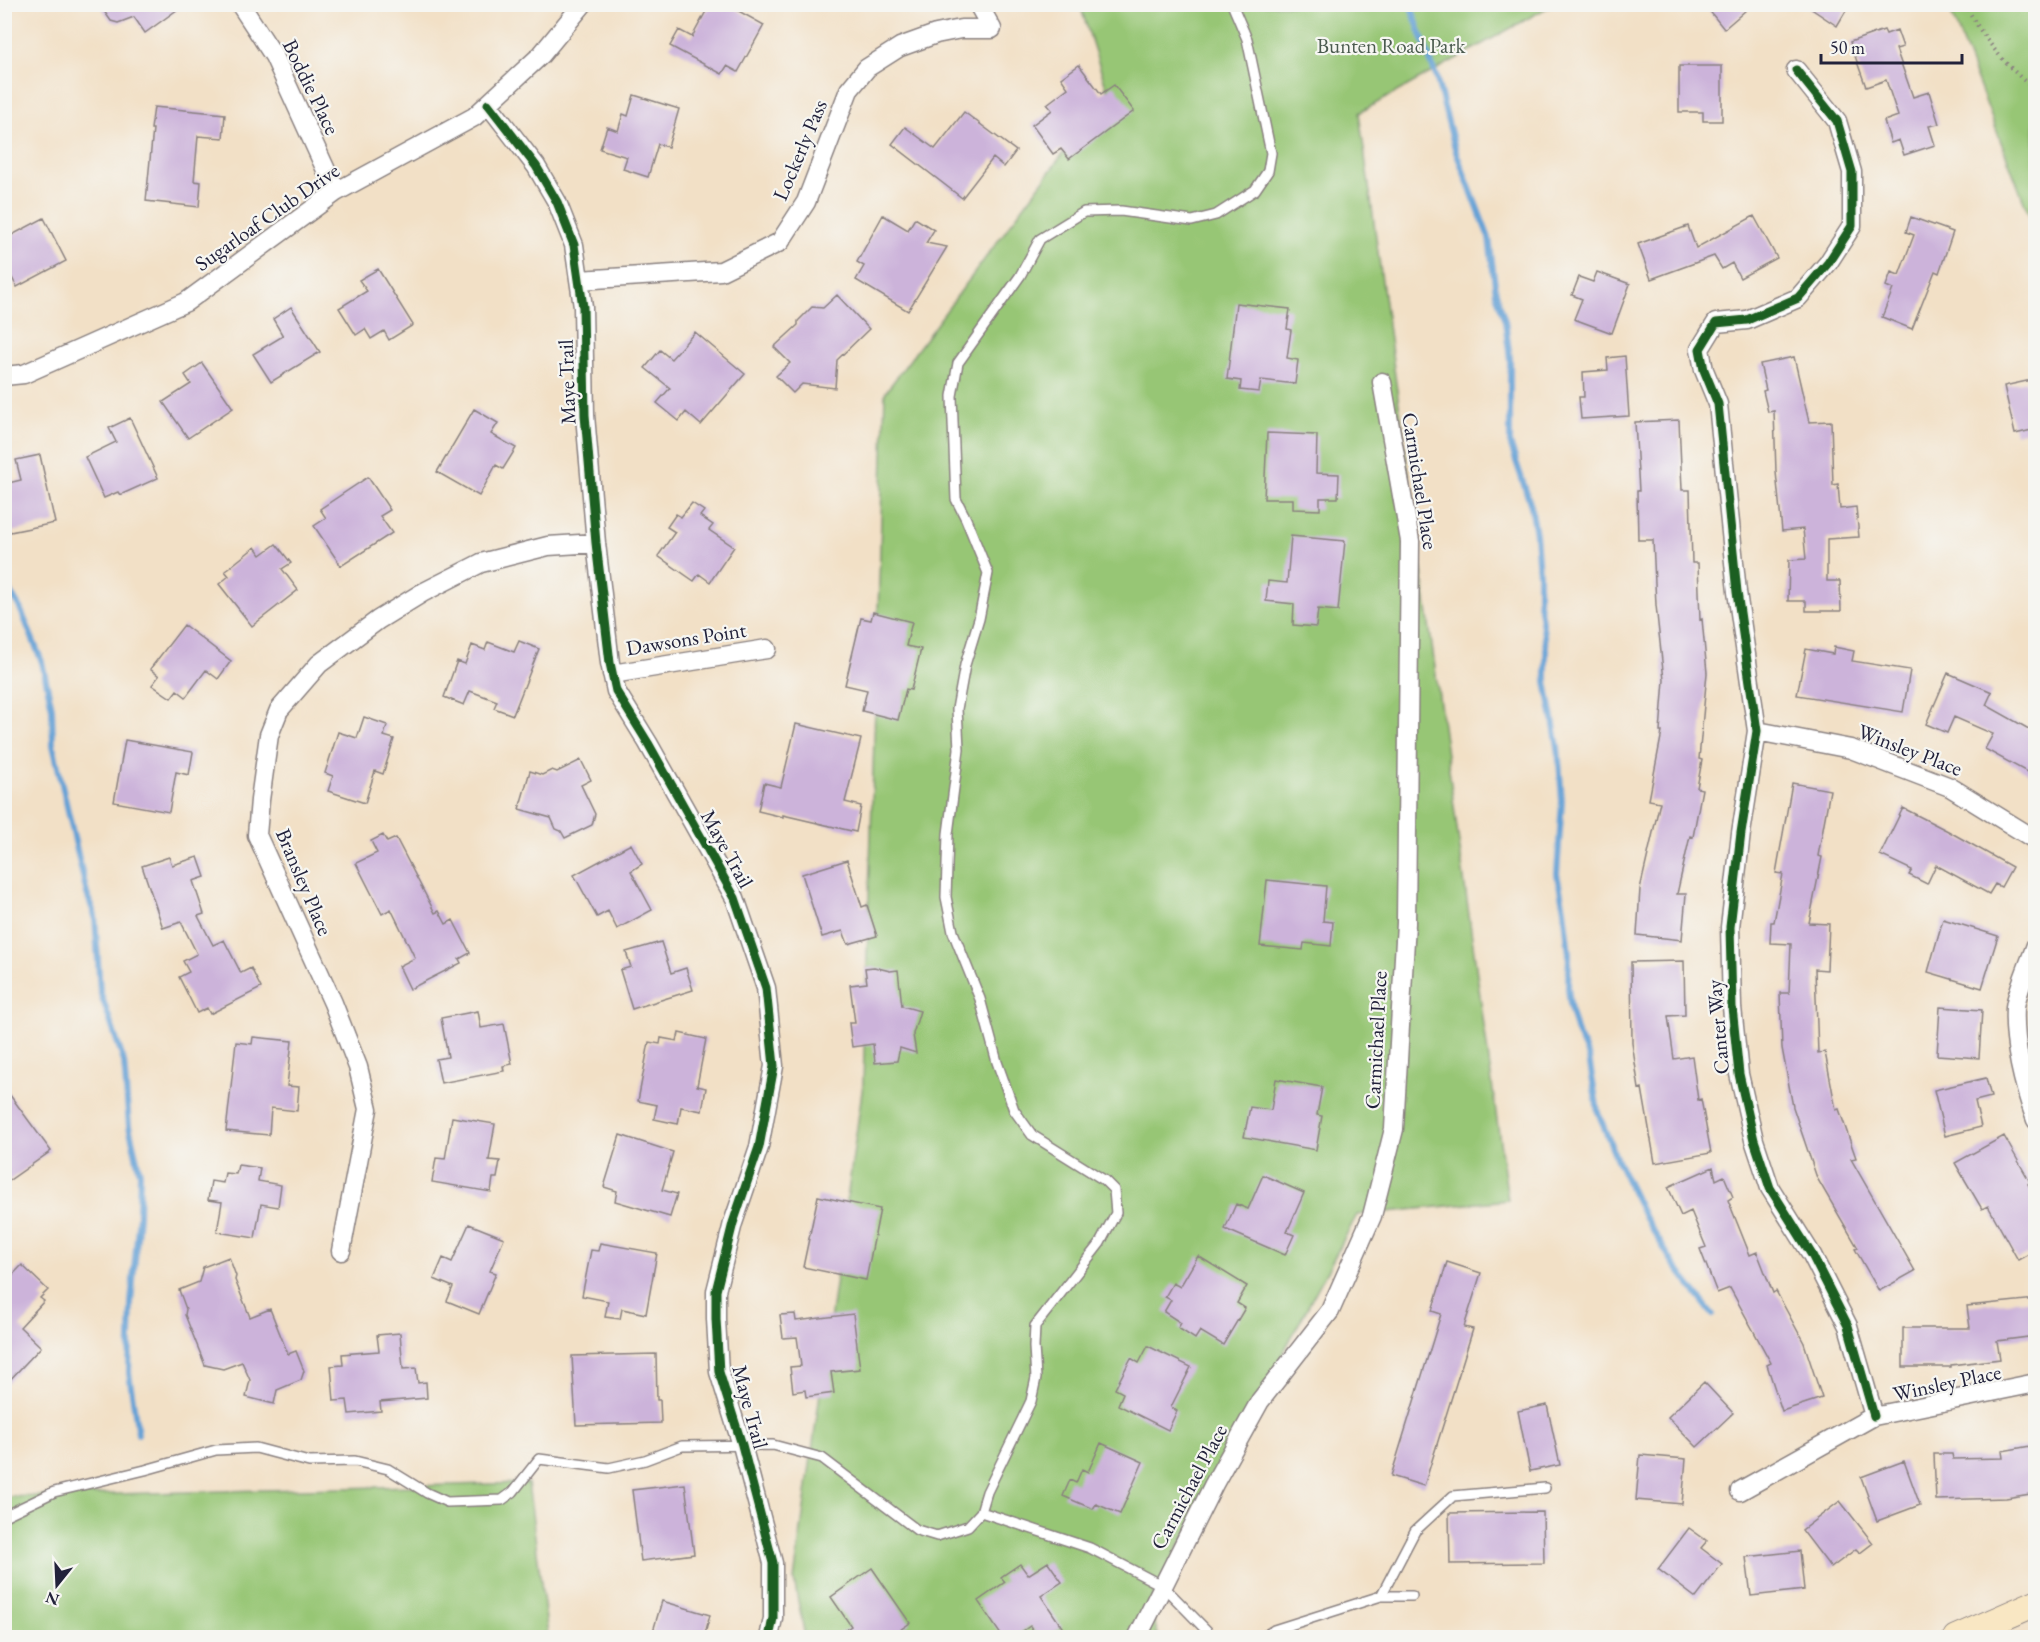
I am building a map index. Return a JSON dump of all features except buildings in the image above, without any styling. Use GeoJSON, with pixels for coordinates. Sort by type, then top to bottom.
{"type":"FeatureCollection","features":[{"type":"Feature","properties":{"kind":"main road"},"geometry":{"type":"LineString","coordinates":[[1956,1638],[2036,1603]]}},
{"type":"Feature","properties":{"kind":"street","name":"Boddie Place"},"geometry":{"type":"LineString","coordinates":[[240,4],[274,56],[336,192]]}},
{"type":"Feature","properties":{"kind":"street","name":"Sugarloaf Club Drive"},"geometry":{"type":"LineString","coordinates":[[4,376],[24,374],[186,303],[336,192],[474,117],[541,55],[583,4]]}},
{"type":"Feature","properties":{"kind":"street","name":"Lockerly Pass"},"geometry":{"type":"LineString","coordinates":[[579,280],[721,271],[780,242],[806,202],[849,90],[867,68],[900,46],[936,33],[961,29],[992,30],[978,4]]}},
{"type":"Feature","properties":{"kind":"street","name":"Canter Way"},"geometry":{"type":"LineString","coordinates":[[1796,70],[1837,121],[1852,172],[1852,226],[1828,263],[1798,298],[1747,320],[1716,323],[1700,349],[1704,370],[1718,404],[1740,609],[1757,731],[1741,833],[1730,927],[1732,1007],[1739,1074],[1754,1140],[1770,1188],[1812,1255],[1848,1326],[1874,1416]]}},
{"type":"Feature","properties":{"kind":"street","name":"Maye Trail"},"geometry":{"type":"LineString","coordinates":[[488,104],[536,166],[556,202],[574,245],[583,307],[585,415],[596,543],[616,691],[648,743],[735,898],[766,988],[774,1066],[759,1147],[734,1223],[716,1291],[719,1372],[742,1445],[773,1563],[773,1618],[769,1638]]}},
{"type":"Feature","properties":{"kind":"street","name":"Carmichael Place"},"geometry":{"type":"LineString","coordinates":[[1137,1638],[1214,1484],[1260,1401],[1330,1311],[1372,1216],[1394,1129],[1406,923],[1410,541],[1382,382]]}},
{"type":"Feature","properties":{"kind":"street","name":"Bransley Place"},"geometry":{"type":"LineString","coordinates":[[341,1251],[368,1108],[358,1067],[337,1013],[257,834],[269,735],[279,710],[319,664],[378,620],[422,593],[481,563],[548,546],[596,543]]}},
{"type":"Feature","properties":{"kind":"street","name":"Dawsons Point"},"geometry":{"type":"LineString","coordinates":[[612,674],[767,649]]}},
{"type":"Feature","properties":{"kind":"street","name":"Winsley Place"},"geometry":{"type":"LineString","coordinates":[[1757,731],[1851,749],[1950,787],[2036,840]]}},
{"type":"Feature","properties":{"kind":"street"},"geometry":{"type":"LineString","coordinates":[[2036,945],[2015,1005],[2022,1083],[2036,1120]]}},
{"type":"Feature","properties":{"kind":"street","name":"Winsley Place"},"geometry":{"type":"LineString","coordinates":[[1740,1491],[1874,1416],[2036,1383]]}},
{"type":"Feature","properties":{"kind":"lane"},"geometry":{"type":"LineString","coordinates":[[4,1516],[54,1492],[216,1450],[256,1448],[309,1462],[355,1461],[388,1469],[427,1493],[447,1502],[502,1500],[513,1492],[539,1459],[609,1468],[645,1460],[682,1446],[742,1445],[773,1445],[822,1458],[917,1530],[938,1536],[968,1526],[981,1512],[987,1492],[1031,1401],[1036,1378],[1035,1326],[1100,1243],[1116,1213],[1114,1190],[1104,1180],[1032,1135],[1014,1110],[997,1062],[980,999],[953,932],[946,897],[948,834],[959,749],[957,709],[965,665],[979,619],[988,573],[956,499],[952,396],[958,363],[1020,276],[1040,239],[1084,212],[1121,211],[1192,221],[1216,215],[1254,190],[1268,171],[1271,153],[1246,39],[1232,4]]}},
{"type":"Feature","properties":{"kind":"lane"},"geometry":{"type":"LineString","coordinates":[[1381,1596],[1415,1531],[1453,1496],[1545,1488]]}},
{"type":"Feature","properties":{"kind":"lane"},"geometry":{"type":"LineString","coordinates":[[981,1512],[1090,1548],[1163,1586],[1214,1638]]}},
{"type":"Feature","properties":{"kind":"lane"},"geometry":{"type":"LineString","coordinates":[[1261,1638],[1274,1630],[1381,1596],[1412,1596]]}},
{"type":"Feature","properties":{"kind":"path"},"geometry":{"type":"LineString","coordinates":[[1965,4],[1978,29],[2011,71],[2036,91]]}},
{"type":"Feature","properties":{"kind":"green space","name":"Bunten Road Park"},"geometry":{"type":"Polygon","coordinates":[[[1080,5],[1552,5],[1359,113],[1508,1200],[1357,1215],[1148,1605],[1159,1637],[805,1637],[794,1580],[863,1084],[885,393],[1108,93],[1080,5]]]}},
{"type":"Feature","properties":{"kind":"green space"},"geometry":{"type":"Polygon","coordinates":[[[1948,5],[2035,5],[2035,230],[1948,5]]]}},
{"type":"Feature","properties":{"kind":"green space"},"geometry":{"type":"Polygon","coordinates":[[[528,1483],[548,1635],[533,1638],[5,1637],[4,1497],[528,1483]]]}},
{"type":"Feature","properties":{"kind":"waterway"},"geometry":{"type":"LineString","coordinates":[[1410,4],[1436,76],[1456,152],[1489,238],[1496,293],[1505,321],[1510,359],[1510,443],[1531,506],[1536,534],[1539,602],[1546,648],[1546,681],[1558,747],[1562,801],[1557,874],[1569,954],[1568,988],[1571,1011],[1576,1030],[1589,1058],[1598,1112],[1617,1160],[1645,1218],[1675,1266],[1713,1315]]}},
{"type":"Feature","properties":{"kind":"waterway"},"geometry":{"type":"LineString","coordinates":[[4,582],[20,608],[42,662],[52,708],[53,745],[87,894],[95,916],[100,991],[124,1062],[129,1126],[140,1173],[139,1215],[131,1303],[129,1373],[138,1434]]}},
{"type":"Feature","properties":{"kind":"cycle path"},"geometry":{"type":"LineString","coordinates":[[1796,70],[1837,121],[1852,172],[1852,226],[1828,263],[1798,298],[1747,320],[1716,323],[1700,349],[1704,370],[1718,404],[1737,592],[1757,731],[1741,833],[1730,927],[1732,1007],[1739,1074],[1754,1140],[1770,1188],[1812,1255],[1848,1326],[1874,1416]]}},
{"type":"Feature","properties":{"kind":"cycle path"},"geometry":{"type":"LineString","coordinates":[[488,104],[536,166],[557,202],[574,245],[583,307],[585,415],[596,543],[610,663],[616,691],[648,743],[735,898],[766,988],[774,1066],[759,1147],[733,1223],[716,1291],[716,1319],[719,1372],[742,1445],[773,1563],[773,1618],[769,1638]]}}]}
